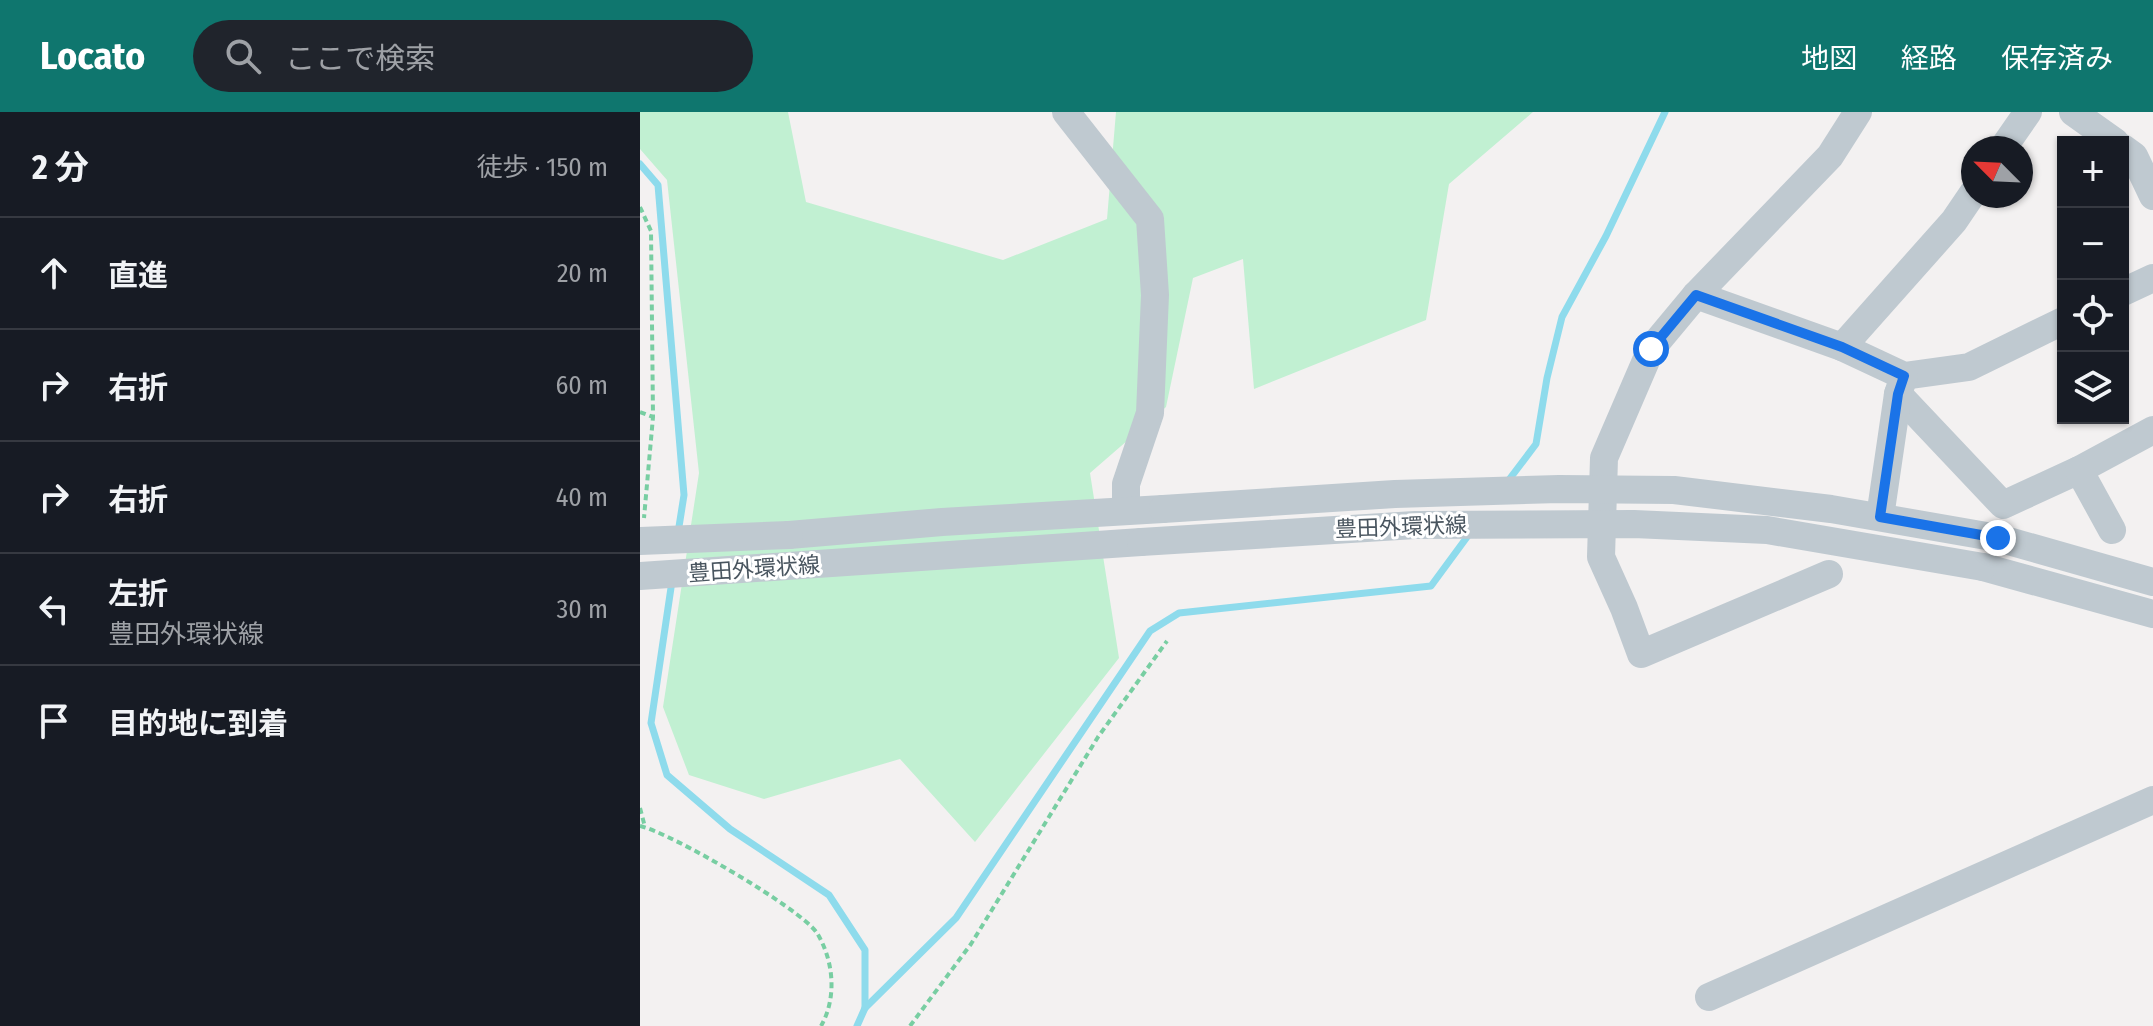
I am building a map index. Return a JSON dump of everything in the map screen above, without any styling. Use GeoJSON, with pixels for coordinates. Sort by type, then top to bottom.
{"type":"FeatureCollection","features":[{"type":"Feature","properties":{"kind":"street"},"geometry":{"type":"LineString","coordinates":[[1066,112],[1150,219],[1155,295],[1150,413],[1126,484],[1126,510]]}},
{"type":"Feature","properties":{"kind":"street"},"geometry":{"type":"LineString","coordinates":[[1829,574],[1641,654],[1601,557],[1604,458],[1651,349],[1696,295],[1830,156],[1858,112]]}},
{"type":"Feature","properties":{"kind":"street"},"geometry":{"type":"LineString","coordinates":[[2011,136],[2028,112]]}},
{"type":"Feature","properties":{"kind":"street"},"geometry":{"type":"LineString","coordinates":[[2073,112],[2131,146],[2153,196]]}},
{"type":"Feature","properties":{"kind":"street"},"geometry":{"type":"LineString","coordinates":[[1842,347],[1963,208]]}},
{"type":"Feature","properties":{"kind":"street"},"geometry":{"type":"LineString","coordinates":[[2129,289],[2153,278]]}},
{"type":"Feature","properties":{"kind":"street"},"geometry":{"type":"LineString","coordinates":[[1696,295],[1842,347],[1901,385],[2003,505],[2079,470],[2153,430]]}},
{"type":"Feature","properties":{"kind":"street"},"geometry":{"type":"LineString","coordinates":[[1901,385],[1969,367],[2057,324]]}},
{"type":"Feature","properties":{"kind":"street"},"geometry":{"type":"LineString","coordinates":[[1880,517],[1901,385]]}},
{"type":"Feature","properties":{"kind":"street"},"geometry":{"type":"LineString","coordinates":[[2079,470],[2112,530]]}},
{"type":"Feature","properties":{"kind":"street","name":"豊田外環状線"},"geometry":{"type":"LineString","coordinates":[[642,532],[789,535],[942,522],[1410,494],[1559,489],[1674,490],[1880,517],[1998,538],[2153,582]]}},
{"type":"Feature","properties":{"kind":"street","name":"豊田外環状線"},"geometry":{"type":"LineString","coordinates":[[640,576],[1415,525],[1634,524],[1767,530],[1983,567],[2153,614]]}},
{"type":"Feature","properties":{"kind":"street"},"geometry":{"type":"LineString","coordinates":[[1709,997],[2153,800]]}},
{"type":"Feature","properties":{"kind":"path"},"geometry":{"type":"LineString","coordinates":[[640,207],[651,231],[653,417],[642,532]]}},
{"type":"Feature","properties":{"kind":"path"},"geometry":{"type":"LineString","coordinates":[[640,412],[653,417]]}},
{"type":"Feature","properties":{"kind":"path"},"geometry":{"type":"LineString","coordinates":[[910,1026],[971,944],[1098,737],[1167,641]]}},
{"type":"Feature","properties":{"kind":"path"},"geometry":{"type":"LineString","coordinates":[[640,808],[642,826],[765,891],[816,932],[834,978],[828,1015],[821,1026]]}},
{"type":"Feature","properties":{"kind":"green space"},"geometry":{"type":"Polygon","coordinates":[[[640,112],[788,112],[806,202],[1003,260],[1107,219],[1116,112],[1533,112],[1449,184],[1426,320],[1254,389],[1243,259],[1193,278],[1166,407],[1090,473],[1119,658],[975,842],[900,759],[764,799],[689,775],[663,707],[699,473],[667,180],[640,149],[640,112]]]}},
{"type":"Feature","properties":{"kind":"waterway"},"geometry":{"type":"LineString","coordinates":[[1508,481],[1536,444],[1547,378],[1562,317],[1606,236],[1665,112]]}},
{"type":"Feature","properties":{"kind":"waterway"},"geometry":{"type":"LineString","coordinates":[[640,164],[658,185],[684,495],[678,533]]}},
{"type":"Feature","properties":{"kind":"waterway"},"geometry":{"type":"LineString","coordinates":[[865,1008],[956,918],[1150,631],[1179,613],[1431,586],[1470,533]]}},
{"type":"Feature","properties":{"kind":"waterway"},"geometry":{"type":"LineString","coordinates":[[672,581],[651,723],[667,775],[730,829],[829,895],[865,950],[865,1008],[857,1026]]}},
{"type":"Feature","properties":{"kind":"route"},"geometry":{"type":"LineString","coordinates":[[1651,349],[1696,295],[1842,347],[1904,376],[1898,394],[1880,517],[1998,538]]}}]}
